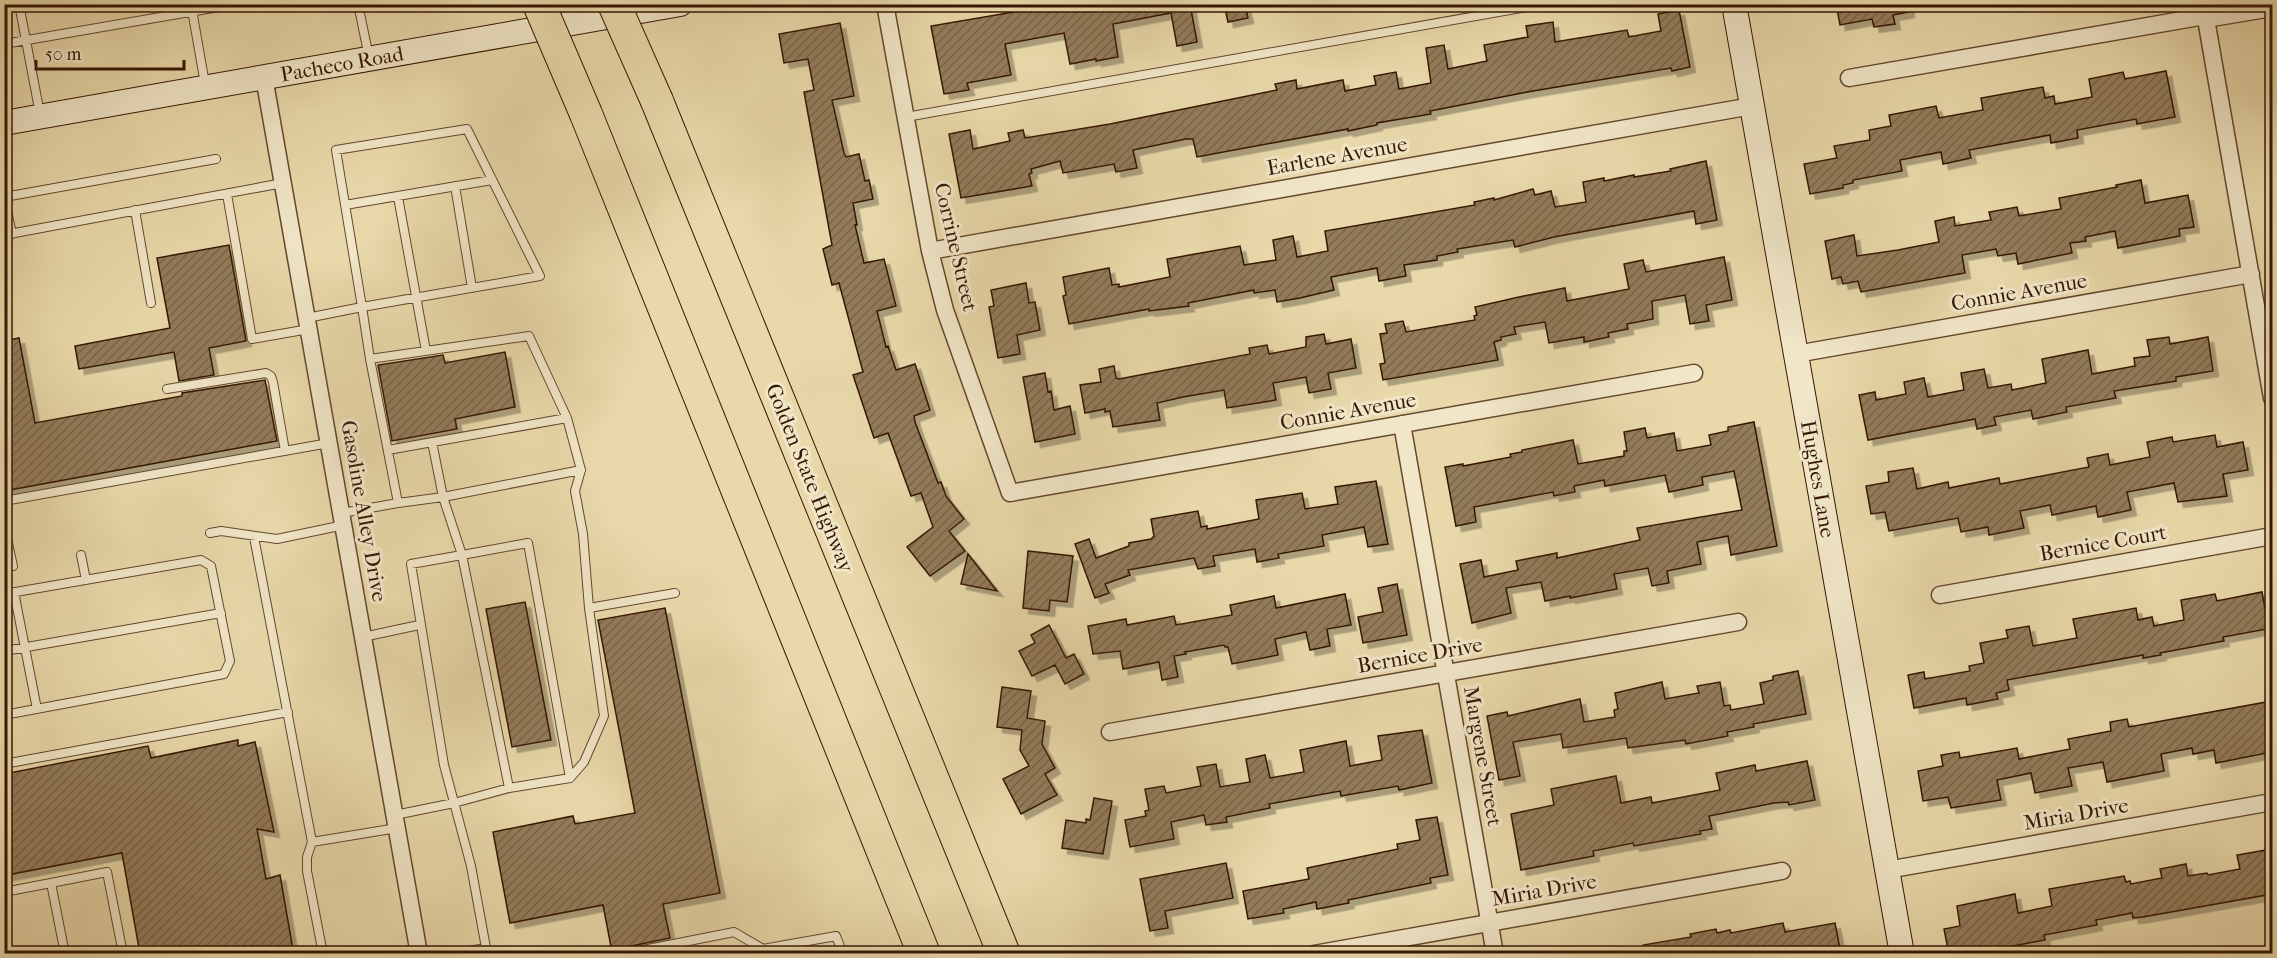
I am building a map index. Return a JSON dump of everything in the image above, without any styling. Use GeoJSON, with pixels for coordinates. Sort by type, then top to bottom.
{"type":"FeatureCollection","features":[{"type":"Feature","properties":{"kind":"highway"},"geometry":{"type":"LineString","coordinates":[[539,4],[586,114],[924,954]]}},
{"type":"Feature","properties":{"kind":"highway","name":"Golden State Highway"},"geometry":{"type":"LineString","coordinates":[[614,4],[657,101],[1004,954]]}},
{"type":"Feature","properties":{"kind":"street","name":"Pacheco Road"},"geometry":{"type":"LineString","coordinates":[[4,123],[680,4]]}},
{"type":"Feature","properties":{"kind":"street","name":"Corrine Street"},"geometry":{"type":"LineString","coordinates":[[885,4],[930,251],[945,310],[1010,493]]}},
{"type":"Feature","properties":{"kind":"street","name":"Hughes Lane"},"geometry":{"type":"LineString","coordinates":[[1734,4],[1902,954]]}},
{"type":"Feature","properties":{"kind":"street"},"geometry":{"type":"LineString","coordinates":[[1849,78],[2205,16],[2206,19],[2272,8]]}},
{"type":"Feature","properties":{"kind":"street"},"geometry":{"type":"LineString","coordinates":[[2206,19],[2272,398]]}},
{"type":"Feature","properties":{"kind":"street","name":"Gasoline Alley Drive"},"geometry":{"type":"LineString","coordinates":[[264,77],[420,954]]}},
{"type":"Feature","properties":{"kind":"street","name":"Earlene Avenue"},"geometry":{"type":"LineString","coordinates":[[930,251],[1752,106]]}},
{"type":"Feature","properties":{"kind":"street","name":"Connie Avenue"},"geometry":{"type":"LineString","coordinates":[[1796,354],[2251,274]]}},
{"type":"Feature","properties":{"kind":"street","name":"Connie Avenue"},"geometry":{"type":"LineString","coordinates":[[1010,493],[1694,373]]}},
{"type":"Feature","properties":{"kind":"street","name":"Margene Street"},"geometry":{"type":"LineString","coordinates":[[1402,424],[1495,954]]}},
{"type":"Feature","properties":{"kind":"street","name":"Bernice Court"},"geometry":{"type":"LineString","coordinates":[[1940,595],[2272,536]]}},
{"type":"Feature","properties":{"kind":"street","name":"Bernice Drive"},"geometry":{"type":"LineString","coordinates":[[1110,732],[1738,622]]}},
{"type":"Feature","properties":{"kind":"street","name":"Miria Drive"},"geometry":{"type":"LineString","coordinates":[[1887,870],[2272,802]]}},
{"type":"Feature","properties":{"kind":"street","name":"Miria Drive"},"geometry":{"type":"LineString","coordinates":[[1314,954],[1782,871]]}},
{"type":"Feature","properties":{"kind":"lane"},"geometry":{"type":"LineString","coordinates":[[19,4],[40,117]]}},
{"type":"Feature","properties":{"kind":"lane"},"geometry":{"type":"LineString","coordinates":[[4,44],[192,8],[236,4]]}},
{"type":"Feature","properties":{"kind":"lane"},"geometry":{"type":"LineString","coordinates":[[358,4],[369,59]]}},
{"type":"Feature","properties":{"kind":"lane"},"geometry":{"type":"LineString","coordinates":[[906,117],[1544,4]]}},
{"type":"Feature","properties":{"kind":"lane"},"geometry":{"type":"LineString","coordinates":[[192,8],[205,88]]}},
{"type":"Feature","properties":{"kind":"lane"},"geometry":{"type":"LineString","coordinates":[[227,194],[252,339],[362,307],[540,276],[467,129],[336,150],[362,307],[370,359],[398,503]]}},
{"type":"Feature","properties":{"kind":"lane"},"geometry":{"type":"LineString","coordinates":[[216,159],[10,196],[6,200],[8,234],[283,183]]}},
{"type":"Feature","properties":{"kind":"lane"},"geometry":{"type":"LineString","coordinates":[[345,206],[492,180]]}},
{"type":"Feature","properties":{"kind":"lane"},"geometry":{"type":"LineString","coordinates":[[455,186],[472,288]]}},
{"type":"Feature","properties":{"kind":"lane"},"geometry":{"type":"LineString","coordinates":[[398,196],[426,351]]}},
{"type":"Feature","properties":{"kind":"lane"},"geometry":{"type":"LineString","coordinates":[[135,210],[151,303]]}},
{"type":"Feature","properties":{"kind":"lane"},"geometry":{"type":"LineString","coordinates":[[312,842],[396,822],[509,788],[570,778],[584,762],[604,716],[583,534],[575,491],[581,470],[567,418],[529,336],[370,359]]}},
{"type":"Feature","properties":{"kind":"lane"},"geometry":{"type":"LineString","coordinates":[[167,389],[266,373],[271,376],[273,382],[285,451]]}},
{"type":"Feature","properties":{"kind":"lane"},"geometry":{"type":"LineString","coordinates":[[388,450],[567,418]]}},
{"type":"Feature","properties":{"kind":"lane"},"geometry":{"type":"LineString","coordinates":[[432,442],[443,497],[462,555],[509,788]]}},
{"type":"Feature","properties":{"kind":"lane"},"geometry":{"type":"LineString","coordinates":[[4,501],[329,443]]}},
{"type":"Feature","properties":{"kind":"lane"},"geometry":{"type":"LineString","coordinates":[[210,533],[221,531],[277,539],[398,503],[443,497],[581,470]]}},
{"type":"Feature","properties":{"kind":"lane"},"geometry":{"type":"LineString","coordinates":[[4,525],[13,566]]}},
{"type":"Feature","properties":{"kind":"lane"},"geometry":{"type":"LineString","coordinates":[[254,537],[312,842],[307,857],[307,871],[323,954]]}},
{"type":"Feature","properties":{"kind":"lane"},"geometry":{"type":"LineString","coordinates":[[451,954],[486,951],[471,866],[444,765],[411,564],[528,543],[570,778]]}},
{"type":"Feature","properties":{"kind":"lane"},"geometry":{"type":"LineString","coordinates":[[81,555],[86,580]]}},
{"type":"Feature","properties":{"kind":"lane"},"geometry":{"type":"LineString","coordinates":[[4,716],[224,674],[230,661],[211,566],[201,560],[9,593],[25,648],[37,709]]}},
{"type":"Feature","properties":{"kind":"lane"},"geometry":{"type":"LineString","coordinates":[[590,608],[675,593]]}},
{"type":"Feature","properties":{"kind":"lane"},"geometry":{"type":"LineString","coordinates":[[4,651],[221,613]]}},
{"type":"Feature","properties":{"kind":"lane"},"geometry":{"type":"LineString","coordinates":[[363,637],[420,625]]}},
{"type":"Feature","properties":{"kind":"lane"},"geometry":{"type":"LineString","coordinates":[[4,764],[288,712]]}},
{"type":"Feature","properties":{"kind":"lane"},"geometry":{"type":"LineString","coordinates":[[4,892],[107,872],[123,954]]}},
{"type":"Feature","properties":{"kind":"lane"},"geometry":{"type":"LineString","coordinates":[[51,883],[65,954]]}},
{"type":"Feature","properties":{"kind":"lane"},"geometry":{"type":"LineString","coordinates":[[623,954],[734,932],[763,949],[836,936],[843,954]]}},
{"type":"Feature","properties":{"kind":"lane"},"geometry":{"type":"LineString","coordinates":[[4,947],[6,954]]}},
{"type":"Feature","properties":{"kind":"building"},"geometry":{"type":"Polygon","coordinates":[[[1061,4],[1190,4],[1197,42],[1177,46],[1171,13],[1113,24],[1118,57],[1070,64],[1064,33],[1005,44],[1011,75],[967,83],[969,90],[944,94],[931,26],[1061,4]]]}},
{"type":"Feature","properties":{"kind":"building"},"geometry":{"type":"Polygon","coordinates":[[[1224,4],[1245,4],[1248,18],[1228,22],[1224,4]]]}},
{"type":"Feature","properties":{"kind":"building"},"geometry":{"type":"Polygon","coordinates":[[[1836,4],[1908,4],[1909,12],[1893,15],[1895,24],[1874,27],[1872,19],[1840,25],[1836,4]]]}},
{"type":"Feature","properties":{"kind":"building"},"geometry":{"type":"Polygon","coordinates":[[[1679,10],[1690,67],[1672,71],[1671,68],[1533,91],[1430,111],[1431,114],[1377,123],[1377,125],[1348,131],[1348,129],[1197,157],[1193,139],[1186,139],[1133,150],[1137,168],[1116,172],[1114,164],[1063,173],[1060,161],[1031,169],[1032,173],[1029,174],[1032,186],[961,198],[949,134],[970,130],[973,149],[1010,141],[1008,133],[1023,130],[1025,138],[1110,124],[1277,90],[1275,84],[1296,80],[1297,89],[1343,80],[1345,91],[1376,85],[1374,76],[1396,72],[1399,89],[1431,83],[1426,48],[1444,45],[1448,69],[1487,61],[1484,45],[1528,37],[1526,26],[1553,22],[1555,42],[1627,30],[1629,37],[1661,31],[1658,14],[1679,10]]]}},
{"type":"Feature","properties":{"kind":"building"},"geometry":{"type":"Polygon","coordinates":[[[840,23],[854,96],[832,100],[844,153],[846,157],[859,154],[865,181],[869,180],[873,199],[853,203],[857,225],[855,225],[864,263],[884,259],[896,306],[877,311],[886,347],[888,346],[896,370],[915,364],[930,410],[914,416],[915,422],[938,483],[941,482],[946,496],[964,519],[949,531],[965,551],[930,576],[907,547],[933,527],[921,493],[911,496],[888,433],[874,438],[853,375],[863,372],[839,283],[832,285],[823,249],[832,245],[804,92],[814,90],[808,59],[784,63],[779,34],[840,23]]]}},
{"type":"Feature","properties":{"kind":"building"},"geometry":{"type":"Polygon","coordinates":[[[2166,71],[2175,117],[2137,124],[2136,119],[2077,130],[2078,138],[2051,143],[2050,135],[1969,150],[1971,158],[1943,164],[1941,152],[1900,160],[1902,171],[1853,180],[1853,183],[1843,185],[1843,188],[1810,194],[1804,164],[1837,158],[1834,146],[1870,140],[1869,130],[1891,126],[1889,115],[1936,106],[1939,118],[1983,110],[1981,98],[2043,87],[2045,98],[2054,96],[2055,104],[2092,97],[2089,79],[2123,72],[2125,79],[2166,71]]]}},
{"type":"Feature","properties":{"kind":"building"},"geometry":{"type":"Polygon","coordinates":[[[1706,161],[1717,220],[1696,224],[1694,211],[1554,237],[1515,247],[1513,240],[1457,249],[1458,252],[1437,256],[1437,260],[1404,265],[1406,276],[1379,281],[1377,268],[1331,277],[1334,290],[1300,298],[1277,302],[1275,290],[1254,293],[1254,290],[1188,303],[1189,306],[1149,311],[1149,309],[1069,324],[1063,296],[1066,295],[1063,277],[1109,268],[1112,285],[1119,284],[1119,287],[1170,277],[1167,259],[1240,246],[1244,265],[1276,260],[1273,240],[1293,236],[1297,257],[1328,251],[1325,231],[1475,205],[1474,202],[1494,198],[1494,200],[1533,189],[1535,195],[1551,191],[1555,207],[1586,202],[1583,182],[1671,171],[1670,169],[1706,161]]]}},
{"type":"Feature","properties":{"kind":"building"},"geometry":{"type":"Polygon","coordinates":[[[2141,180],[2145,203],[2188,195],[2194,227],[2179,229],[2180,236],[2118,248],[2115,231],[2085,237],[2086,241],[2070,243],[2072,253],[2018,264],[2016,253],[1998,256],[1996,249],[1962,255],[1965,273],[1861,292],[1858,281],[1843,284],[1841,277],[1832,279],[1825,241],[1854,235],[1857,256],[1898,250],[1939,242],[1935,221],[1954,217],[1955,226],[1991,220],[1989,212],[2017,207],[2019,216],[2061,209],[2059,198],[2141,180]]]}},
{"type":"Feature","properties":{"kind":"building"},"geometry":{"type":"Polygon","coordinates":[[[229,245],[246,341],[209,348],[214,375],[179,381],[174,352],[79,369],[75,346],[170,328],[157,258],[229,245]]]}},
{"type":"Feature","properties":{"kind":"building"},"geometry":{"type":"Polygon","coordinates":[[[1724,257],[1732,300],[1706,305],[1709,321],[1690,324],[1685,295],[1652,301],[1653,319],[1627,324],[1628,329],[1608,333],[1609,337],[1584,342],[1584,337],[1549,343],[1545,322],[1514,327],[1516,334],[1501,337],[1501,340],[1494,342],[1498,360],[1383,380],[1380,364],[1385,363],[1380,334],[1387,333],[1385,324],[1403,321],[1406,332],[1475,320],[1474,316],[1477,315],[1475,307],[1519,297],[1565,288],[1567,301],[1629,289],[1624,264],[1643,260],[1646,272],[1724,257]]]}},
{"type":"Feature","properties":{"kind":"building"},"geometry":{"type":"Polygon","coordinates":[[[1026,283],[1029,303],[1035,302],[1040,330],[1017,335],[1020,354],[998,358],[989,307],[994,306],[991,290],[1026,283]]]}},
{"type":"Feature","properties":{"kind":"building"},"geometry":{"type":"Polygon","coordinates":[[[1324,334],[1326,344],[1351,339],[1356,368],[1328,373],[1331,389],[1309,393],[1306,377],[1273,383],[1276,400],[1227,408],[1224,390],[1183,397],[1157,403],[1160,420],[1113,427],[1110,411],[1105,412],[1105,409],[1085,413],[1080,385],[1101,382],[1099,369],[1114,366],[1116,378],[1119,379],[1250,354],[1249,348],[1267,345],[1269,354],[1306,347],[1306,337],[1324,334]]]}},
{"type":"Feature","properties":{"kind":"building"},"geometry":{"type":"Polygon","coordinates":[[[2169,337],[2170,344],[2208,337],[2213,371],[2176,377],[2176,381],[2114,391],[2116,398],[2066,407],[2067,412],[2033,419],[2031,410],[1994,417],[1996,425],[1977,429],[1975,419],[1868,440],[1859,395],[1875,392],[1876,400],[1906,394],[1904,382],[1924,378],[1928,397],[1964,390],[1961,373],[1984,369],[1988,388],[2011,384],[2012,390],[2046,383],[2042,359],[2088,350],[2092,374],[2135,366],[2134,358],[2150,356],[2147,340],[2169,337]]]}},
{"type":"Feature","properties":{"kind":"building"},"geometry":{"type":"Polygon","coordinates":[[[19,338],[35,423],[182,396],[182,393],[265,380],[277,441],[4,491],[4,341],[19,338]]]}},
{"type":"Feature","properties":{"kind":"building"},"geometry":{"type":"Polygon","coordinates":[[[505,352],[515,407],[455,419],[457,429],[392,441],[378,365],[443,355],[445,363],[505,352]]]}},
{"type":"Feature","properties":{"kind":"building"},"geometry":{"type":"Polygon","coordinates":[[[1045,373],[1054,410],[1070,406],[1075,434],[1035,442],[1023,377],[1045,373]]]}},
{"type":"Feature","properties":{"kind":"building"},"geometry":{"type":"Polygon","coordinates":[[[1754,422],[1777,546],[1731,555],[1728,536],[1697,542],[1701,564],[1667,571],[1669,583],[1652,586],[1648,568],[1614,574],[1617,589],[1570,598],[1570,596],[1545,601],[1541,582],[1506,588],[1511,613],[1472,623],[1460,564],[1481,560],[1484,577],[1518,570],[1516,561],[1557,553],[1557,558],[1640,540],[1637,528],[1742,510],[1734,471],[1702,477],[1703,485],[1669,492],[1665,475],[1605,486],[1604,480],[1574,486],[1575,492],[1554,496],[1553,492],[1474,507],[1476,522],[1456,526],[1445,467],[1511,457],[1510,454],[1522,452],[1522,450],[1573,440],[1578,464],[1624,456],[1624,451],[1627,451],[1624,432],[1645,428],[1647,438],[1674,433],[1677,451],[1711,445],[1709,435],[1728,431],[1728,427],[1754,422]]]}},
{"type":"Feature","properties":{"kind":"building"},"geometry":{"type":"Polygon","coordinates":[[[2215,435],[2217,447],[2243,442],[2248,470],[2223,474],[2227,496],[2178,502],[2174,483],[2127,492],[2131,510],[2098,517],[2096,506],[2052,515],[2050,505],[2020,511],[2024,528],[1989,535],[1988,527],[1961,532],[1958,518],[1889,531],[1885,512],[1871,514],[1866,486],[1889,482],[1888,472],[1913,468],[1917,489],[1948,482],[1949,488],[1999,478],[2000,484],[2089,467],[2087,458],[2108,454],[2110,465],[2150,457],[2147,442],[2172,437],[2173,442],[2215,435]]]}},
{"type":"Feature","properties":{"kind":"building"},"geometry":{"type":"Polygon","coordinates":[[[1376,481],[1388,544],[1368,547],[1364,527],[1322,535],[1324,546],[1278,554],[1279,558],[1257,562],[1255,549],[1213,556],[1215,566],[1198,569],[1194,558],[1128,570],[1130,575],[1105,584],[1109,593],[1095,598],[1075,544],[1089,539],[1096,558],[1129,546],[1129,543],[1151,539],[1154,536],[1151,519],[1198,511],[1201,527],[1207,526],[1207,529],[1259,519],[1256,500],[1302,493],[1305,509],[1338,504],[1335,487],[1376,481]]]}},
{"type":"Feature","properties":{"kind":"building"},"geometry":{"type":"Polygon","coordinates":[[[1028,551],[1073,556],[1067,602],[1050,600],[1049,611],[1023,608],[1028,551]]]}},
{"type":"Feature","properties":{"kind":"building"},"geometry":{"type":"Polygon","coordinates":[[[968,554],[997,591],[961,584],[968,554]]]}},
{"type":"Feature","properties":{"kind":"building"},"geometry":{"type":"Polygon","coordinates":[[[1397,584],[1407,635],[1363,643],[1358,617],[1383,612],[1378,588],[1397,584]]]}},
{"type":"Feature","properties":{"kind":"building"},"geometry":{"type":"Polygon","coordinates":[[[2262,592],[2267,629],[2223,637],[2224,641],[2160,653],[2161,655],[2143,658],[2143,655],[2007,680],[2009,690],[1996,693],[1998,699],[1967,705],[1966,698],[1914,708],[1908,675],[1924,672],[1925,679],[1970,671],[1969,666],[1984,663],[1980,643],[2008,638],[2006,630],[2029,626],[2033,646],[2077,638],[2073,619],[2136,608],[2138,620],[2152,617],[2154,626],[2184,620],[2181,600],[2215,594],[2217,601],[2262,592]]]}},
{"type":"Feature","properties":{"kind":"building"},"geometry":{"type":"Polygon","coordinates":[[[1345,594],[1351,625],[1327,629],[1330,646],[1310,650],[1306,632],[1275,639],[1278,655],[1232,664],[1228,647],[1224,645],[1185,652],[1186,654],[1174,656],[1178,677],[1162,680],[1159,662],[1123,669],[1120,651],[1093,654],[1088,626],[1126,619],[1127,625],[1174,616],[1176,625],[1232,615],[1230,605],[1274,596],[1276,608],[1345,594]]]}},
{"type":"Feature","properties":{"kind":"building"},"geometry":{"type":"Polygon","coordinates":[[[525,602],[551,740],[512,747],[486,609],[525,602]]]}},
{"type":"Feature","properties":{"kind":"building"},"geometry":{"type":"Polygon","coordinates":[[[665,608],[720,893],[663,904],[670,938],[612,952],[603,905],[510,923],[493,832],[573,816],[575,824],[635,813],[598,620],[665,608]]]}},
{"type":"Feature","properties":{"kind":"building"},"geometry":{"type":"Polygon","coordinates":[[[1049,625],[1066,658],[1074,654],[1084,674],[1065,684],[1055,665],[1032,676],[1019,651],[1035,643],[1031,635],[1049,625]]]}},
{"type":"Feature","properties":{"kind":"building"},"geometry":{"type":"Polygon","coordinates":[[[1798,671],[1806,714],[1753,724],[1754,727],[1727,732],[1728,736],[1686,744],[1685,740],[1628,748],[1626,738],[1563,748],[1561,734],[1513,742],[1520,776],[1499,780],[1487,716],[1507,712],[1508,716],[1580,699],[1584,722],[1615,717],[1614,710],[1618,709],[1615,693],[1662,682],[1665,699],[1699,693],[1697,686],[1720,682],[1724,706],[1730,705],[1731,710],[1764,704],[1760,683],[1773,680],[1773,676],[1798,671]]]}},
{"type":"Feature","properties":{"kind":"building"},"geometry":{"type":"Polygon","coordinates":[[[1002,687],[1031,691],[1027,718],[1045,721],[1042,744],[1055,768],[1045,774],[1057,795],[1021,814],[1003,779],[1029,766],[1020,750],[1022,730],[997,727],[1002,687]]]}},
{"type":"Feature","properties":{"kind":"building"},"geometry":{"type":"Polygon","coordinates":[[[2272,701],[2272,752],[2216,763],[2214,750],[2193,754],[2192,748],[2161,754],[2164,771],[2107,782],[2103,762],[2068,768],[2072,786],[2035,793],[2031,773],[1997,780],[2001,800],[1951,808],[1948,797],[1923,801],[1918,771],[1943,766],[1941,755],[1959,752],[1960,758],[2017,748],[2019,759],[2070,749],[2068,739],[2111,731],[2110,722],[2127,719],[2129,727],[2272,701]]]}},
{"type":"Feature","properties":{"kind":"building"},"geometry":{"type":"Polygon","coordinates":[[[1422,730],[1432,783],[1399,790],[1398,786],[1341,796],[1340,791],[1269,804],[1270,808],[1226,817],[1227,822],[1206,825],[1204,815],[1171,822],[1174,839],[1130,847],[1125,820],[1146,816],[1145,811],[1149,810],[1145,789],[1164,786],[1166,793],[1201,786],[1197,767],[1216,764],[1220,787],[1250,782],[1246,759],[1265,755],[1270,778],[1304,772],[1300,750],[1346,741],[1350,766],[1382,760],[1378,736],[1422,730]]]}},
{"type":"Feature","properties":{"kind":"building"},"geometry":{"type":"Polygon","coordinates":[[[238,740],[238,746],[255,742],[274,832],[257,829],[266,879],[280,875],[292,954],[140,954],[122,853],[7,875],[4,858],[4,774],[148,746],[151,758],[238,740]]]}},
{"type":"Feature","properties":{"kind":"building"},"geometry":{"type":"Polygon","coordinates":[[[1807,761],[1815,800],[1789,805],[1788,802],[1774,803],[1709,816],[1712,829],[1700,831],[1701,834],[1593,851],[1594,856],[1521,870],[1511,814],[1554,805],[1551,789],[1616,776],[1621,803],[1651,797],[1652,803],[1720,790],[1716,773],[1755,765],[1756,771],[1807,761]]]}},
{"type":"Feature","properties":{"kind":"building"},"geometry":{"type":"Polygon","coordinates":[[[1094,798],[1112,801],[1103,854],[1062,848],[1066,820],[1086,823],[1086,819],[1090,820],[1094,798]]]}},
{"type":"Feature","properties":{"kind":"building"},"geometry":{"type":"Polygon","coordinates":[[[1437,817],[1448,875],[1430,878],[1431,883],[1348,900],[1349,903],[1317,909],[1316,902],[1283,909],[1284,913],[1248,919],[1243,891],[1309,879],[1307,868],[1398,849],[1397,844],[1420,840],[1416,820],[1437,817]]]}},
{"type":"Feature","properties":{"kind":"building"},"geometry":{"type":"Polygon","coordinates":[[[2272,849],[2272,894],[2143,917],[2133,918],[2132,913],[2096,920],[2097,925],[2044,935],[2045,940],[1949,954],[1944,929],[1960,926],[1957,906],[2015,894],[2018,913],[2052,906],[2049,889],[2124,876],[2126,882],[2130,881],[2131,884],[2162,878],[2160,869],[2186,864],[2188,876],[2207,873],[2208,875],[2240,869],[2237,855],[2272,849]]]}},
{"type":"Feature","properties":{"kind":"building"},"geometry":{"type":"Polygon","coordinates":[[[1226,863],[1233,898],[1165,911],[1168,928],[1150,931],[1140,879],[1226,863]]]}},
{"type":"Feature","properties":{"kind":"building"},"geometry":{"type":"Polygon","coordinates":[[[1783,923],[1785,932],[1835,923],[1841,954],[1748,954],[1747,949],[1725,954],[1644,954],[1643,945],[1691,937],[1690,934],[1716,929],[1717,933],[1730,930],[1731,933],[1783,923]]]}}]}
